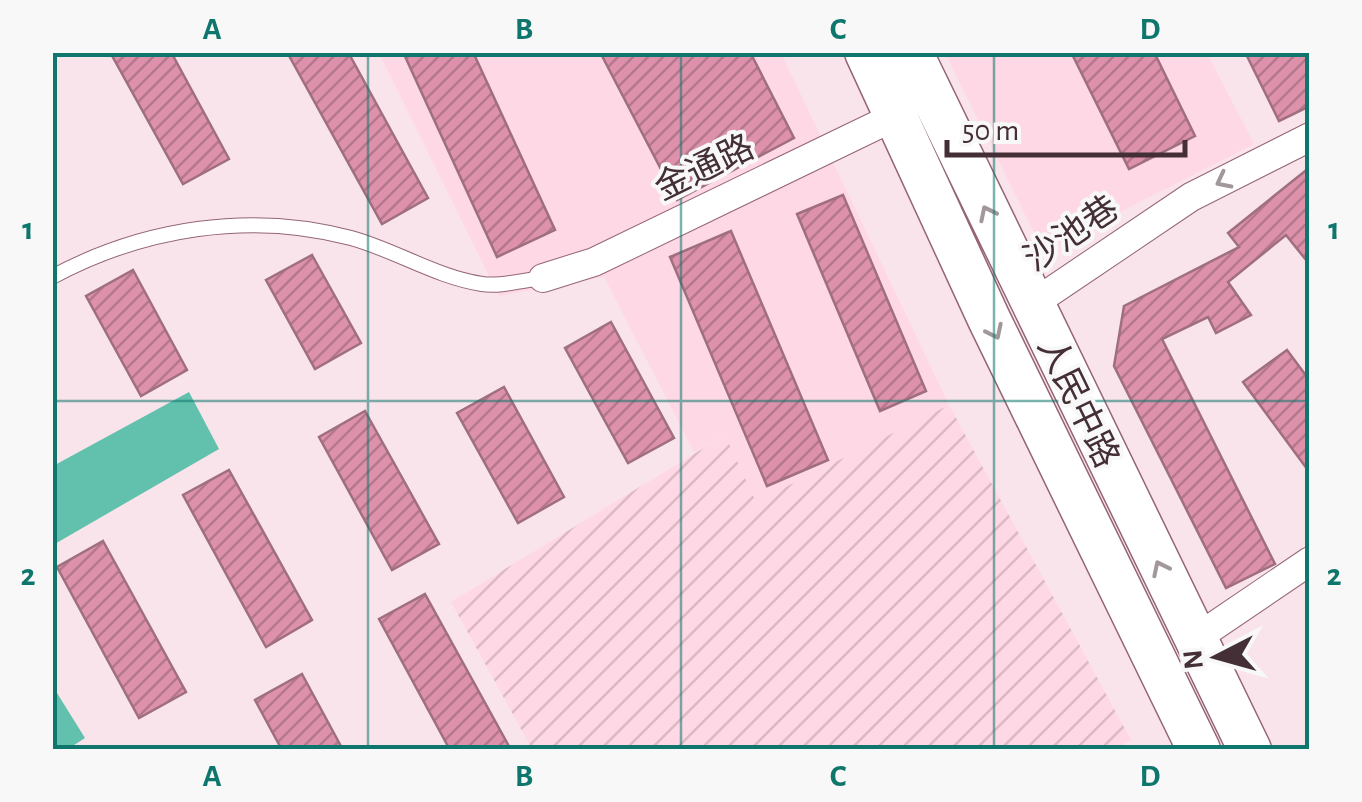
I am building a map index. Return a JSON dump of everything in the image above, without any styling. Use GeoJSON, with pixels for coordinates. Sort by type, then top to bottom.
{"type":"FeatureCollection","features":[{"type":"Feature","properties":{"kind":"main road","name":"人民中路"},"geometry":{"type":"LineString","coordinates":[[866,52],[989,319],[1199,750]]}},
{"type":"Feature","properties":{"kind":"main road","name":"人民中路"},"geometry":{"type":"LineString","coordinates":[[911,52],[1250,750]]}},
{"type":"Feature","properties":{"kind":"street","name":"金通路"},"geometry":{"type":"LineString","coordinates":[[543,278],[594,262],[896,116]]}},
{"type":"Feature","properties":{"kind":"street","name":"沙池巷"},"geometry":{"type":"LineString","coordinates":[[1032,305],[1191,198],[1310,137]]}},
{"type":"Feature","properties":{"kind":"street"},"geometry":{"type":"LineString","coordinates":[[1195,639],[1310,561]]}},
{"type":"Feature","properties":{"kind":"lane"},"geometry":{"type":"LineString","coordinates":[[52,277],[76,264],[165,232],[258,223],[351,238],[484,285],[543,278]]}},
{"type":"Feature","properties":{"kind":"shaded area"},"geometry":{"type":"Polygon","coordinates":[[[379,53],[781,53],[949,405],[756,503],[725,435],[694,452],[604,277],[499,296],[379,53]]]}},
{"type":"Feature","properties":{"kind":"shaded area"},"geometry":{"type":"Polygon","coordinates":[[[945,53],[1207,53],[1254,144],[1043,251],[945,53]]]}},
{"type":"Feature","properties":{"kind":"shaded area"},"geometry":{"type":"Polygon","coordinates":[[[189,392],[219,449],[53,545],[53,466],[189,392]]]}},
{"type":"Feature","properties":{"kind":"shaded area"},"geometry":{"type":"Polygon","coordinates":[[[949,405],[1131,740],[1114,750],[532,749],[451,602],[725,435],[756,502],[949,405]]]}},
{"type":"Feature","properties":{"kind":"shaded area"},"geometry":{"type":"Polygon","coordinates":[[[52,685],[85,738],[68,749],[53,749],[52,685]]]}},
{"type":"Feature","properties":{"kind":"building"},"geometry":{"type":"Polygon","coordinates":[[[110,52],[171,52],[229,159],[183,184],[110,52]]]}},
{"type":"Feature","properties":{"kind":"building"},"geometry":{"type":"Polygon","coordinates":[[[287,52],[348,52],[428,198],[382,224],[287,52]]]}},
{"type":"Feature","properties":{"kind":"building"},"geometry":{"type":"Polygon","coordinates":[[[403,52],[473,52],[555,230],[497,257],[403,52]]]}},
{"type":"Feature","properties":{"kind":"building"},"geometry":{"type":"Polygon","coordinates":[[[600,52],[750,52],[794,138],[677,200],[600,52]]]}},
{"type":"Feature","properties":{"kind":"building"},"geometry":{"type":"Polygon","coordinates":[[[1071,52],[1154,52],[1195,136],[1129,169],[1071,52]]]}},
{"type":"Feature","properties":{"kind":"building"},"geometry":{"type":"Polygon","coordinates":[[[1245,52],[1310,52],[1310,106],[1279,121],[1245,52]]]}},
{"type":"Feature","properties":{"kind":"building"},"geometry":{"type":"Polygon","coordinates":[[[1310,167],[1310,265],[1286,235],[1228,282],[1251,315],[1216,333],[1208,317],[1162,339],[1275,564],[1226,588],[1114,366],[1124,306],[1239,247],[1228,233],[1310,167]]]}},
{"type":"Feature","properties":{"kind":"building"},"geometry":{"type":"Polygon","coordinates":[[[843,195],[926,391],[880,411],[797,214],[843,195]]]}},
{"type":"Feature","properties":{"kind":"building"},"geometry":{"type":"Polygon","coordinates":[[[731,231],[828,460],[767,486],[670,257],[731,231]]]}},
{"type":"Feature","properties":{"kind":"building"},"geometry":{"type":"Polygon","coordinates":[[[312,255],[361,343],[315,369],[266,280],[312,255]]]}},
{"type":"Feature","properties":{"kind":"building"},"geometry":{"type":"Polygon","coordinates":[[[133,270],[187,370],[141,396],[86,296],[133,270]]]}},
{"type":"Feature","properties":{"kind":"building"},"geometry":{"type":"Polygon","coordinates":[[[611,322],[674,438],[628,463],[565,348],[611,322]]]}},
{"type":"Feature","properties":{"kind":"building"},"geometry":{"type":"Polygon","coordinates":[[[1287,350],[1310,381],[1310,473],[1243,382],[1287,350]]]}},
{"type":"Feature","properties":{"kind":"building"},"geometry":{"type":"Polygon","coordinates":[[[504,387],[564,497],[518,523],[457,413],[504,387]]]}},
{"type":"Feature","properties":{"kind":"building"},"geometry":{"type":"Polygon","coordinates":[[[365,411],[439,544],[392,570],[319,437],[365,411]]]}},
{"type":"Feature","properties":{"kind":"building"},"geometry":{"type":"Polygon","coordinates":[[[229,470],[312,620],[266,647],[183,495],[229,470]]]}},
{"type":"Feature","properties":{"kind":"building"},"geometry":{"type":"Polygon","coordinates":[[[103,541],[186,692],[139,718],[57,567],[103,541]]]}},
{"type":"Feature","properties":{"kind":"building"},"geometry":{"type":"Polygon","coordinates":[[[425,594],[511,750],[450,750],[379,619],[425,594]]]}},
{"type":"Feature","properties":{"kind":"building"},"geometry":{"type":"Polygon","coordinates":[[[302,674],[343,750],[282,750],[255,700],[302,674]]]}}]}
